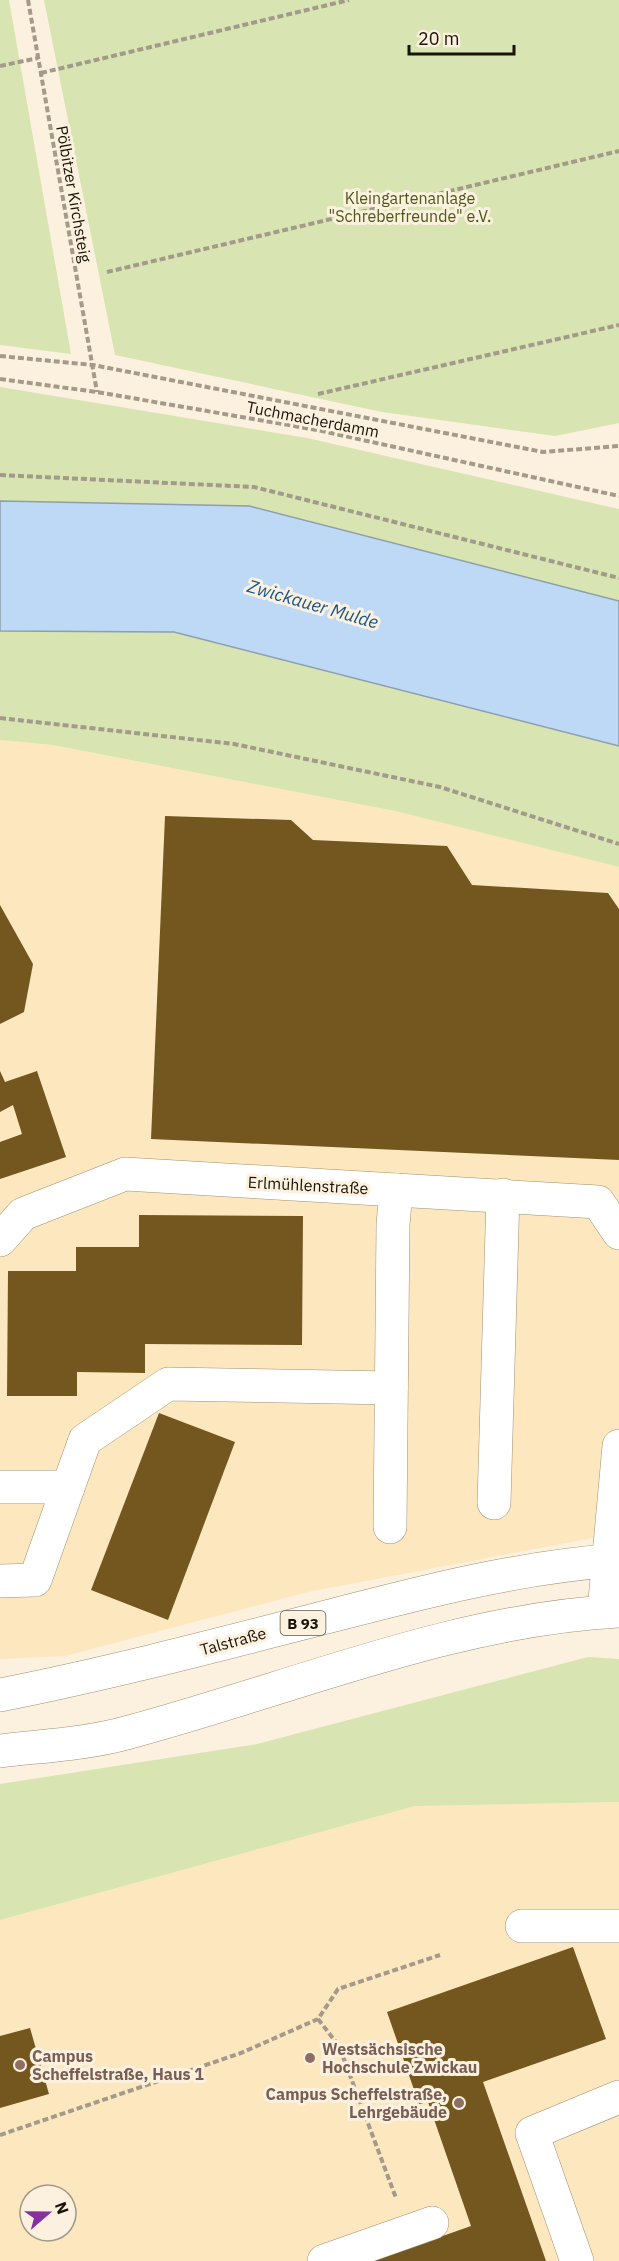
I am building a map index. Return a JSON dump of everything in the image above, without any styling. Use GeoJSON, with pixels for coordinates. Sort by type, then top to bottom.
{"type":"FeatureCollection","features":[{"type":"Feature","properties":{"kind":"main road","name":"Erlmühlenstraße"},"geometry":{"type":"LineString","coordinates":[[0,1240],[22,1214],[125,1174],[598,1202],[619,1233]]}},
{"type":"Feature","properties":{"kind":"main road"},"geometry":{"type":"LineString","coordinates":[[390,1527],[393,1225],[396,1190]]}},
{"type":"Feature","properties":{"kind":"main road"},"geometry":{"type":"LineString","coordinates":[[494,1503],[503,1195]]}},
{"type":"Feature","properties":{"kind":"main road"},"geometry":{"type":"LineString","coordinates":[[0,1581],[35,1580],[85,1440],[168,1384],[391,1388]]}},
{"type":"Feature","properties":{"kind":"main road"},"geometry":{"type":"LineString","coordinates":[[0,1751],[123,1734],[432,1643],[530,1621],[611,1611],[619,1446]]}},
{"type":"Feature","properties":{"kind":"main road"},"geometry":{"type":"LineString","coordinates":[[0,1487],[68,1487]]}},
{"type":"Feature","properties":{"kind":"main road","name":"Talstraße"},"geometry":{"type":"LineString","coordinates":[[0,1695],[88,1678],[420,1593],[537,1569],[613,1560]]}},
{"type":"Feature","properties":{"kind":"main road"},"geometry":{"type":"LineString","coordinates":[[522,1926],[619,1926]]}},
{"type":"Feature","properties":{"kind":"main road"},"geometry":{"type":"LineString","coordinates":[[577,2261],[532,2133],[619,2097]]}},
{"type":"Feature","properties":{"kind":"main road"},"geometry":{"type":"LineString","coordinates":[[324,2261],[420,2228]]}},
{"type":"Feature","properties":{"kind":"path","name":"Pölbitzer Kirchsteig"},"geometry":{"type":"LineString","coordinates":[[28,0],[97,392]]}},
{"type":"Feature","properties":{"kind":"path"},"geometry":{"type":"LineString","coordinates":[[41,73],[349,0]]}},
{"type":"Feature","properties":{"kind":"path"},"geometry":{"type":"LineString","coordinates":[[0,66],[38,58]]}},
{"type":"Feature","properties":{"kind":"path"},"geometry":{"type":"LineString","coordinates":[[107,272],[619,151]]}},
{"type":"Feature","properties":{"kind":"path"},"geometry":{"type":"LineString","coordinates":[[318,394],[619,325]]}},
{"type":"Feature","properties":{"kind":"path"},"geometry":{"type":"LineString","coordinates":[[0,357],[93,365],[543,452],[619,446]]}},
{"type":"Feature","properties":{"kind":"path","name":"Tuchmacherdamm"},"geometry":{"type":"LineString","coordinates":[[0,379],[97,392],[317,430],[619,496]]}},
{"type":"Feature","properties":{"kind":"path"},"geometry":{"type":"LineString","coordinates":[[0,475],[254,487],[619,578]]}},
{"type":"Feature","properties":{"kind":"path"},"geometry":{"type":"LineString","coordinates":[[0,718],[234,744],[440,787],[619,844]]}},
{"type":"Feature","properties":{"kind":"path"},"geometry":{"type":"LineString","coordinates":[[0,2135],[241,2053],[318,2019],[338,1989],[440,1955]]}},
{"type":"Feature","properties":{"kind":"path"},"geometry":{"type":"LineString","coordinates":[[318,2019],[339,2046],[420,2228]]}},
{"type":"Feature","properties":{"kind":"shaded area"},"geometry":{"type":"Polygon","coordinates":[[[0,740],[53,745],[395,811],[619,867],[619,1533],[308,1592],[65,1656],[0,1659],[0,740]]]}},
{"type":"Feature","properties":{"kind":"shaded area","name":"Westsächsische Hochschule Zwickau"},"geometry":{"type":"Polygon","coordinates":[[[619,1802],[619,2261],[0,2261],[0,1920],[415,1806],[619,1802]]]}},
{"type":"Feature","properties":{"kind":"green space"},"geometry":{"type":"Polygon","coordinates":[[[0,0],[9,0],[71,354],[0,345],[0,0]]]}},
{"type":"Feature","properties":{"kind":"green space","name":"Kleingartenanlage \"Schreberfreunde\" e.V."},"geometry":{"type":"Polygon","coordinates":[[[44,0],[619,0],[619,423],[555,436],[382,412],[115,355],[44,0]]]}},
{"type":"Feature","properties":{"kind":"green space"},"geometry":{"type":"Polygon","coordinates":[[[0,387],[307,438],[619,509],[619,601],[249,506],[0,501],[0,387]]]}},
{"type":"Feature","properties":{"kind":"green space"},"geometry":{"type":"Polygon","coordinates":[[[0,631],[174,632],[619,746],[619,867],[395,811],[53,745],[0,740],[0,631]]]}},
{"type":"Feature","properties":{"kind":"green space"},"geometry":{"type":"Polygon","coordinates":[[[588,1657],[619,1659],[619,1802],[415,1806],[0,1920],[0,1784],[257,1744],[588,1657]]]}},
{"type":"Feature","properties":{"kind":"water","name":"Zwickauer Mulde"},"geometry":{"type":"Polygon","coordinates":[[[0,501],[249,506],[619,601],[619,746],[174,632],[0,631],[0,501]]]}},
{"type":"Feature","properties":{"kind":"building"},"geometry":{"type":"Polygon","coordinates":[[[165,816],[291,820],[313,840],[447,846],[472,885],[608,893],[619,909],[619,1160],[151,1139],[165,816]]]}},
{"type":"Feature","properties":{"kind":"building"},"geometry":{"type":"Polygon","coordinates":[[[0,905],[33,964],[24,1012],[0,1024],[0,905]]]}},
{"type":"Feature","properties":{"kind":"building"},"geometry":{"type":"Polygon","coordinates":[[[0,1071],[5,1082],[37,1071],[66,1157],[0,1179],[0,1142],[22,1134],[13,1105],[0,1112],[0,1071]]]}},
{"type":"Feature","properties":{"kind":"building"},"geometry":{"type":"Polygon","coordinates":[[[139,1215],[303,1216],[302,1345],[145,1344],[145,1373],[77,1372],[77,1396],[7,1396],[8,1271],[76,1271],[76,1247],[139,1247],[139,1215]]]}},
{"type":"Feature","properties":{"kind":"building"},"geometry":{"type":"Polygon","coordinates":[[[159,1413],[235,1442],[168,1620],[91,1590],[159,1413]]]}},
{"type":"Feature","properties":{"kind":"building","name":"Campus Scheffelstraße, Lehrgebäude"},"geometry":{"type":"Polygon","coordinates":[[[573,1947],[606,2039],[483,2082],[546,2261],[372,2261],[471,2226],[428,2102],[419,2104],[387,2012],[573,1947]]]}},
{"type":"Feature","properties":{"kind":"building","name":"Campus Scheffelstraße, Haus 1"},"geometry":{"type":"Polygon","coordinates":[[[30,2028],[49,2094],[0,2108],[0,2036],[30,2028]]]}},
{"type":"Feature","properties":{"kind":"place","name":"Westsächsische Hochschule Zwickau"},"geometry":{"type":"Point","coordinates":[310,2058]}},
{"type":"Feature","properties":{"kind":"place","name":"Campus Scheffelstraße, Haus 1"},"geometry":{"type":"Point","coordinates":[20,2065]}},
{"type":"Feature","properties":{"kind":"place","name":"Campus Scheffelstraße, Lehrgebäude"},"geometry":{"type":"Point","coordinates":[459,2103]}}]}
